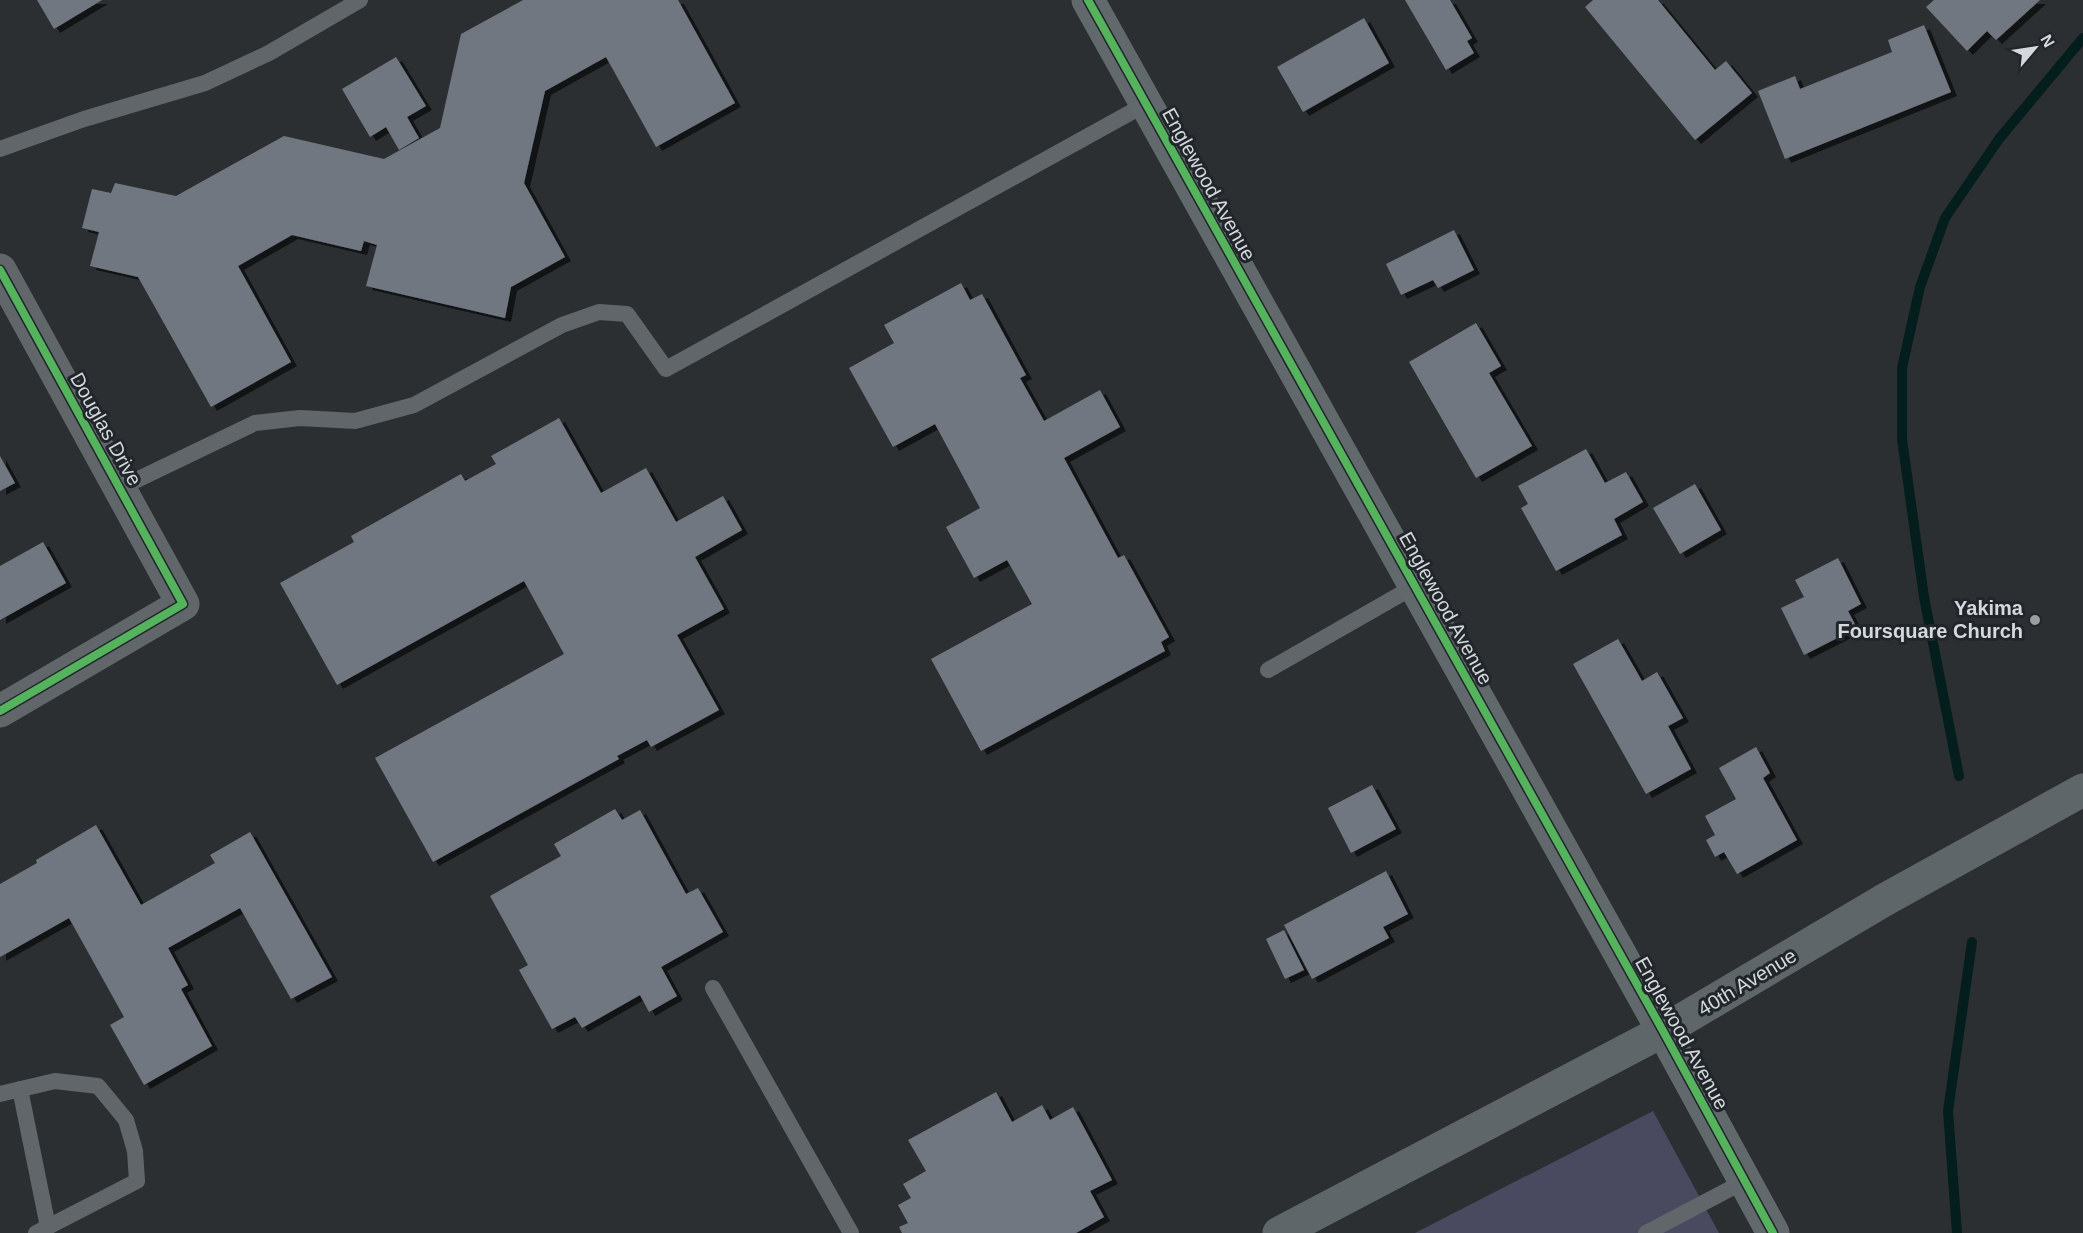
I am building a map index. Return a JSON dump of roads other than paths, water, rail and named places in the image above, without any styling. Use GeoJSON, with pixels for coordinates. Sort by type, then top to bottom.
{"type":"FeatureCollection","features":[{"type":"Feature","properties":{"kind":"main road","name":"40th Avenue"},"geometry":{"type":"LineString","coordinates":[[1279,1233],[1663,1032],[1886,899],[2083,790]]}},
{"type":"Feature","properties":{"kind":"street","name":"Englewood Avenue"},"geometry":{"type":"LineString","coordinates":[[1088,0],[1773,1233]]}},
{"type":"Feature","properties":{"kind":"street","name":"Douglas Drive"},"geometry":{"type":"LineString","coordinates":[[0,270],[183,604],[0,711]]}},
{"type":"Feature","properties":{"kind":"lane"},"geometry":{"type":"LineString","coordinates":[[0,149],[84,119],[205,83],[269,53],[360,0]]}},
{"type":"Feature","properties":{"kind":"lane"},"geometry":{"type":"LineString","coordinates":[[120,488],[255,423],[300,418],[355,421],[414,405],[562,325],[599,312],[627,314],[666,369],[1146,104]]}},
{"type":"Feature","properties":{"kind":"lane"},"geometry":{"type":"LineString","coordinates":[[1268,670],[1415,586]]}},
{"type":"Feature","properties":{"kind":"lane"},"geometry":{"type":"LineString","coordinates":[[713,988],[851,1233]]}},
{"type":"Feature","properties":{"kind":"lane"},"geometry":{"type":"LineString","coordinates":[[0,1094],[20,1089],[55,1081],[98,1086],[126,1120],[135,1152],[137,1181],[42,1230],[20,1089]]}},
{"type":"Feature","properties":{"kind":"lane"},"geometry":{"type":"LineString","coordinates":[[1646,1233],[1745,1181]]}},
{"type":"Feature","properties":{"kind":"waterway"},"geometry":{"type":"LineString","coordinates":[[1959,776],[1924,597],[1902,439],[1902,368],[1920,287],[1945,218],[1999,139],[2083,38]]}},
{"type":"Feature","properties":{"kind":"waterway"},"geometry":{"type":"LineString","coordinates":[[1957,1233],[1948,1111],[1972,942]]}},
{"type":"Feature","properties":{"kind":"place","name":"Yakima Foursquare Church"},"geometry":{"type":"Point","coordinates":[2035,620]}}]}
